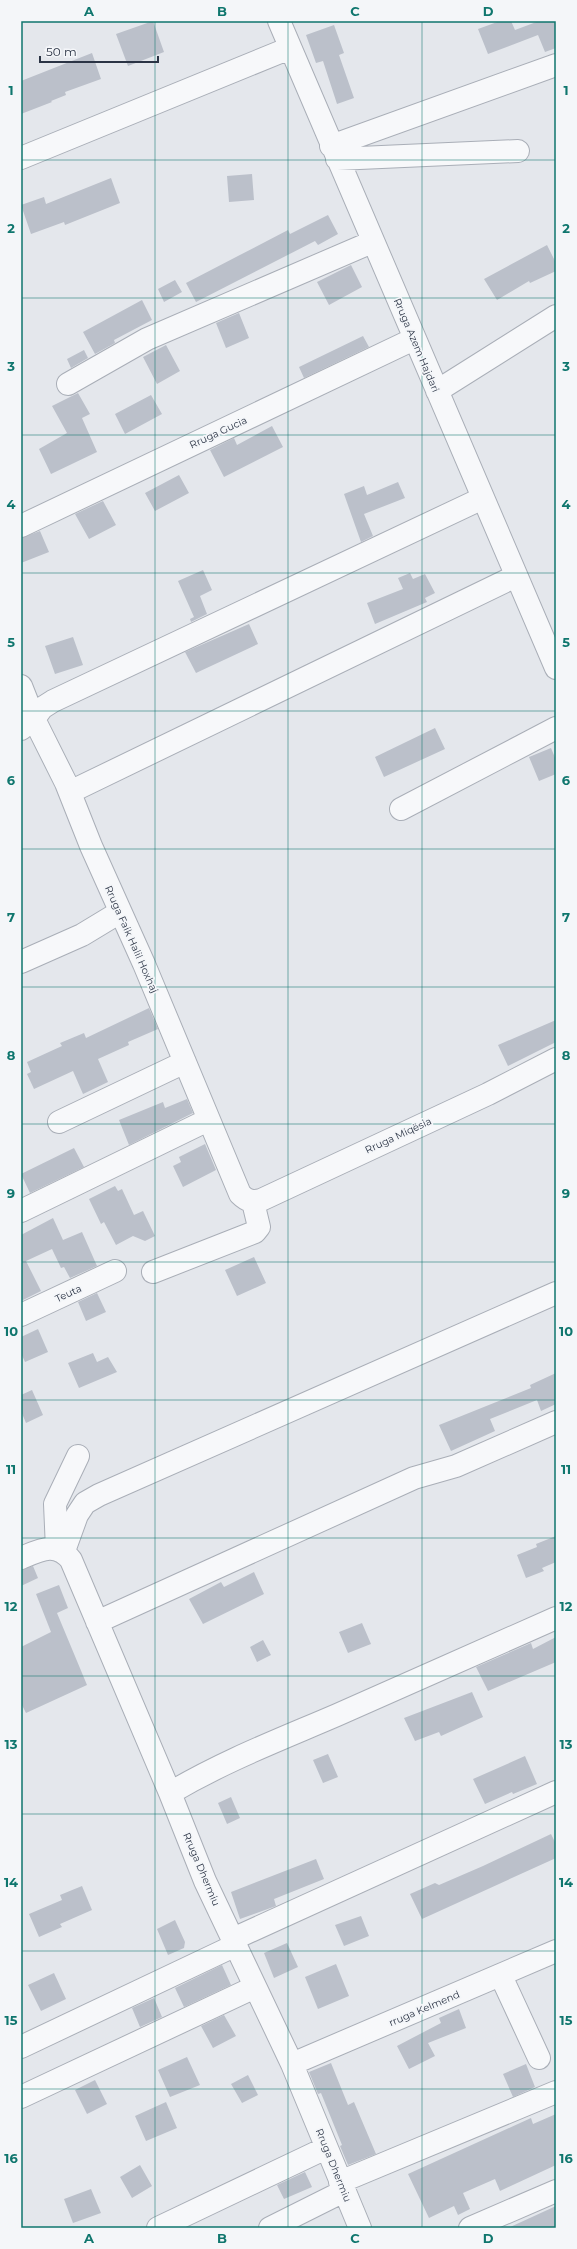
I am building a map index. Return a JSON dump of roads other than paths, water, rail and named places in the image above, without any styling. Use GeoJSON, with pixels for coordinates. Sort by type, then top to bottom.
{"type":"FeatureCollection","features":[{"type":"Feature","properties":{"kind":"street","name":"Rruga Azem Hajdari"},"geometry":{"type":"LineString","coordinates":[[279,21],[372,242],[556,668]]}},
{"type":"Feature","properties":{"kind":"street"},"geometry":{"type":"LineString","coordinates":[[21,158],[290,48]]}},
{"type":"Feature","properties":{"kind":"street"},"geometry":{"type":"LineString","coordinates":[[334,152],[556,65]]}},
{"type":"Feature","properties":{"kind":"street"},"geometry":{"type":"LineString","coordinates":[[334,152],[518,151]]}},
{"type":"Feature","properties":{"kind":"street"},"geometry":{"type":"LineString","coordinates":[[68,384],[147,339],[252,296],[372,242]]}},
{"type":"Feature","properties":{"kind":"street"},"geometry":{"type":"LineString","coordinates":[[437,391],[556,316]]}},
{"type":"Feature","properties":{"kind":"street","name":"Rruga Gucia"},"geometry":{"type":"LineString","coordinates":[[21,526],[414,339]]}},
{"type":"Feature","properties":{"kind":"street"},"geometry":{"type":"LineString","coordinates":[[28,724],[42,708],[53,701],[483,498]]}},
{"type":"Feature","properties":{"kind":"street"},"geometry":{"type":"LineString","coordinates":[[70,792],[516,576]]}},
{"type":"Feature","properties":{"kind":"street","name":"Rruga Faik Halil Hoxhaj"},"geometry":{"type":"LineString","coordinates":[[21,686],[28,724],[52,751],[185,1062],[208,1120],[259,1222],[259,1227],[255,1232],[153,1272]]}},
{"type":"Feature","properties":{"kind":"street"},"geometry":{"type":"LineString","coordinates":[[401,809],[556,728]]}},
{"type":"Feature","properties":{"kind":"street"},"geometry":{"type":"LineString","coordinates":[[21,962],[82,935],[120,912]]}},
{"type":"Feature","properties":{"kind":"street","name":"Rruga Miqësia"},"geometry":{"type":"LineString","coordinates":[[246,1198],[261,1200],[488,1094],[556,1058]]}},
{"type":"Feature","properties":{"kind":"street"},"geometry":{"type":"LineString","coordinates":[[59,1122],[185,1062]]}},
{"type":"Feature","properties":{"kind":"street"},"geometry":{"type":"LineString","coordinates":[[21,1211],[208,1120]]}},
{"type":"Feature","properties":{"kind":"street","name":"Teuta"},"geometry":{"type":"LineString","coordinates":[[21,1315],[115,1271]]}},
{"type":"Feature","properties":{"kind":"street"},"geometry":{"type":"LineString","coordinates":[[60,1550],[77,1515],[85,1504],[99,1495],[556,1293]]}},
{"type":"Feature","properties":{"kind":"street"},"geometry":{"type":"LineString","coordinates":[[97,1622],[414,1478],[456,1466],[556,1422]]}},
{"type":"Feature","properties":{"kind":"street"},"geometry":{"type":"LineString","coordinates":[[60,1550],[55,1504],[78,1456]]}},
{"type":"Feature","properties":{"kind":"street"},"geometry":{"type":"LineString","coordinates":[[21,1558],[37,1551],[60,1550]]}},
{"type":"Feature","properties":{"kind":"street","name":"Rruga Dhermiu"},"geometry":{"type":"LineString","coordinates":[[60,1550],[70,1560],[170,1793],[205,1881],[292,2064],[360,2228]]}},
{"type":"Feature","properties":{"kind":"street"},"geometry":{"type":"LineString","coordinates":[[170,1793],[208,1770],[252,1750],[336,1715],[556,1618]]}},
{"type":"Feature","properties":{"kind":"street"},"geometry":{"type":"LineString","coordinates":[[21,2047],[234,1942],[556,1792]]}},
{"type":"Feature","properties":{"kind":"street","name":"rruga Kelmend"},"geometry":{"type":"LineString","coordinates":[[292,2064],[501,1976],[556,1951]]}},
{"type":"Feature","properties":{"kind":"street"},"geometry":{"type":"LineString","coordinates":[[501,1976],[539,2058]]}},
{"type":"Feature","properties":{"kind":"street"},"geometry":{"type":"LineString","coordinates":[[21,2097],[255,1987]]}},
{"type":"Feature","properties":{"kind":"street"},"geometry":{"type":"LineString","coordinates":[[270,2228],[342,2187],[556,2092]]}},
{"type":"Feature","properties":{"kind":"street"},"geometry":{"type":"LineString","coordinates":[[158,2228],[326,2148]]}},
{"type":"Feature","properties":{"kind":"street"},"geometry":{"type":"LineString","coordinates":[[470,2228],[556,2191]]}}]}
